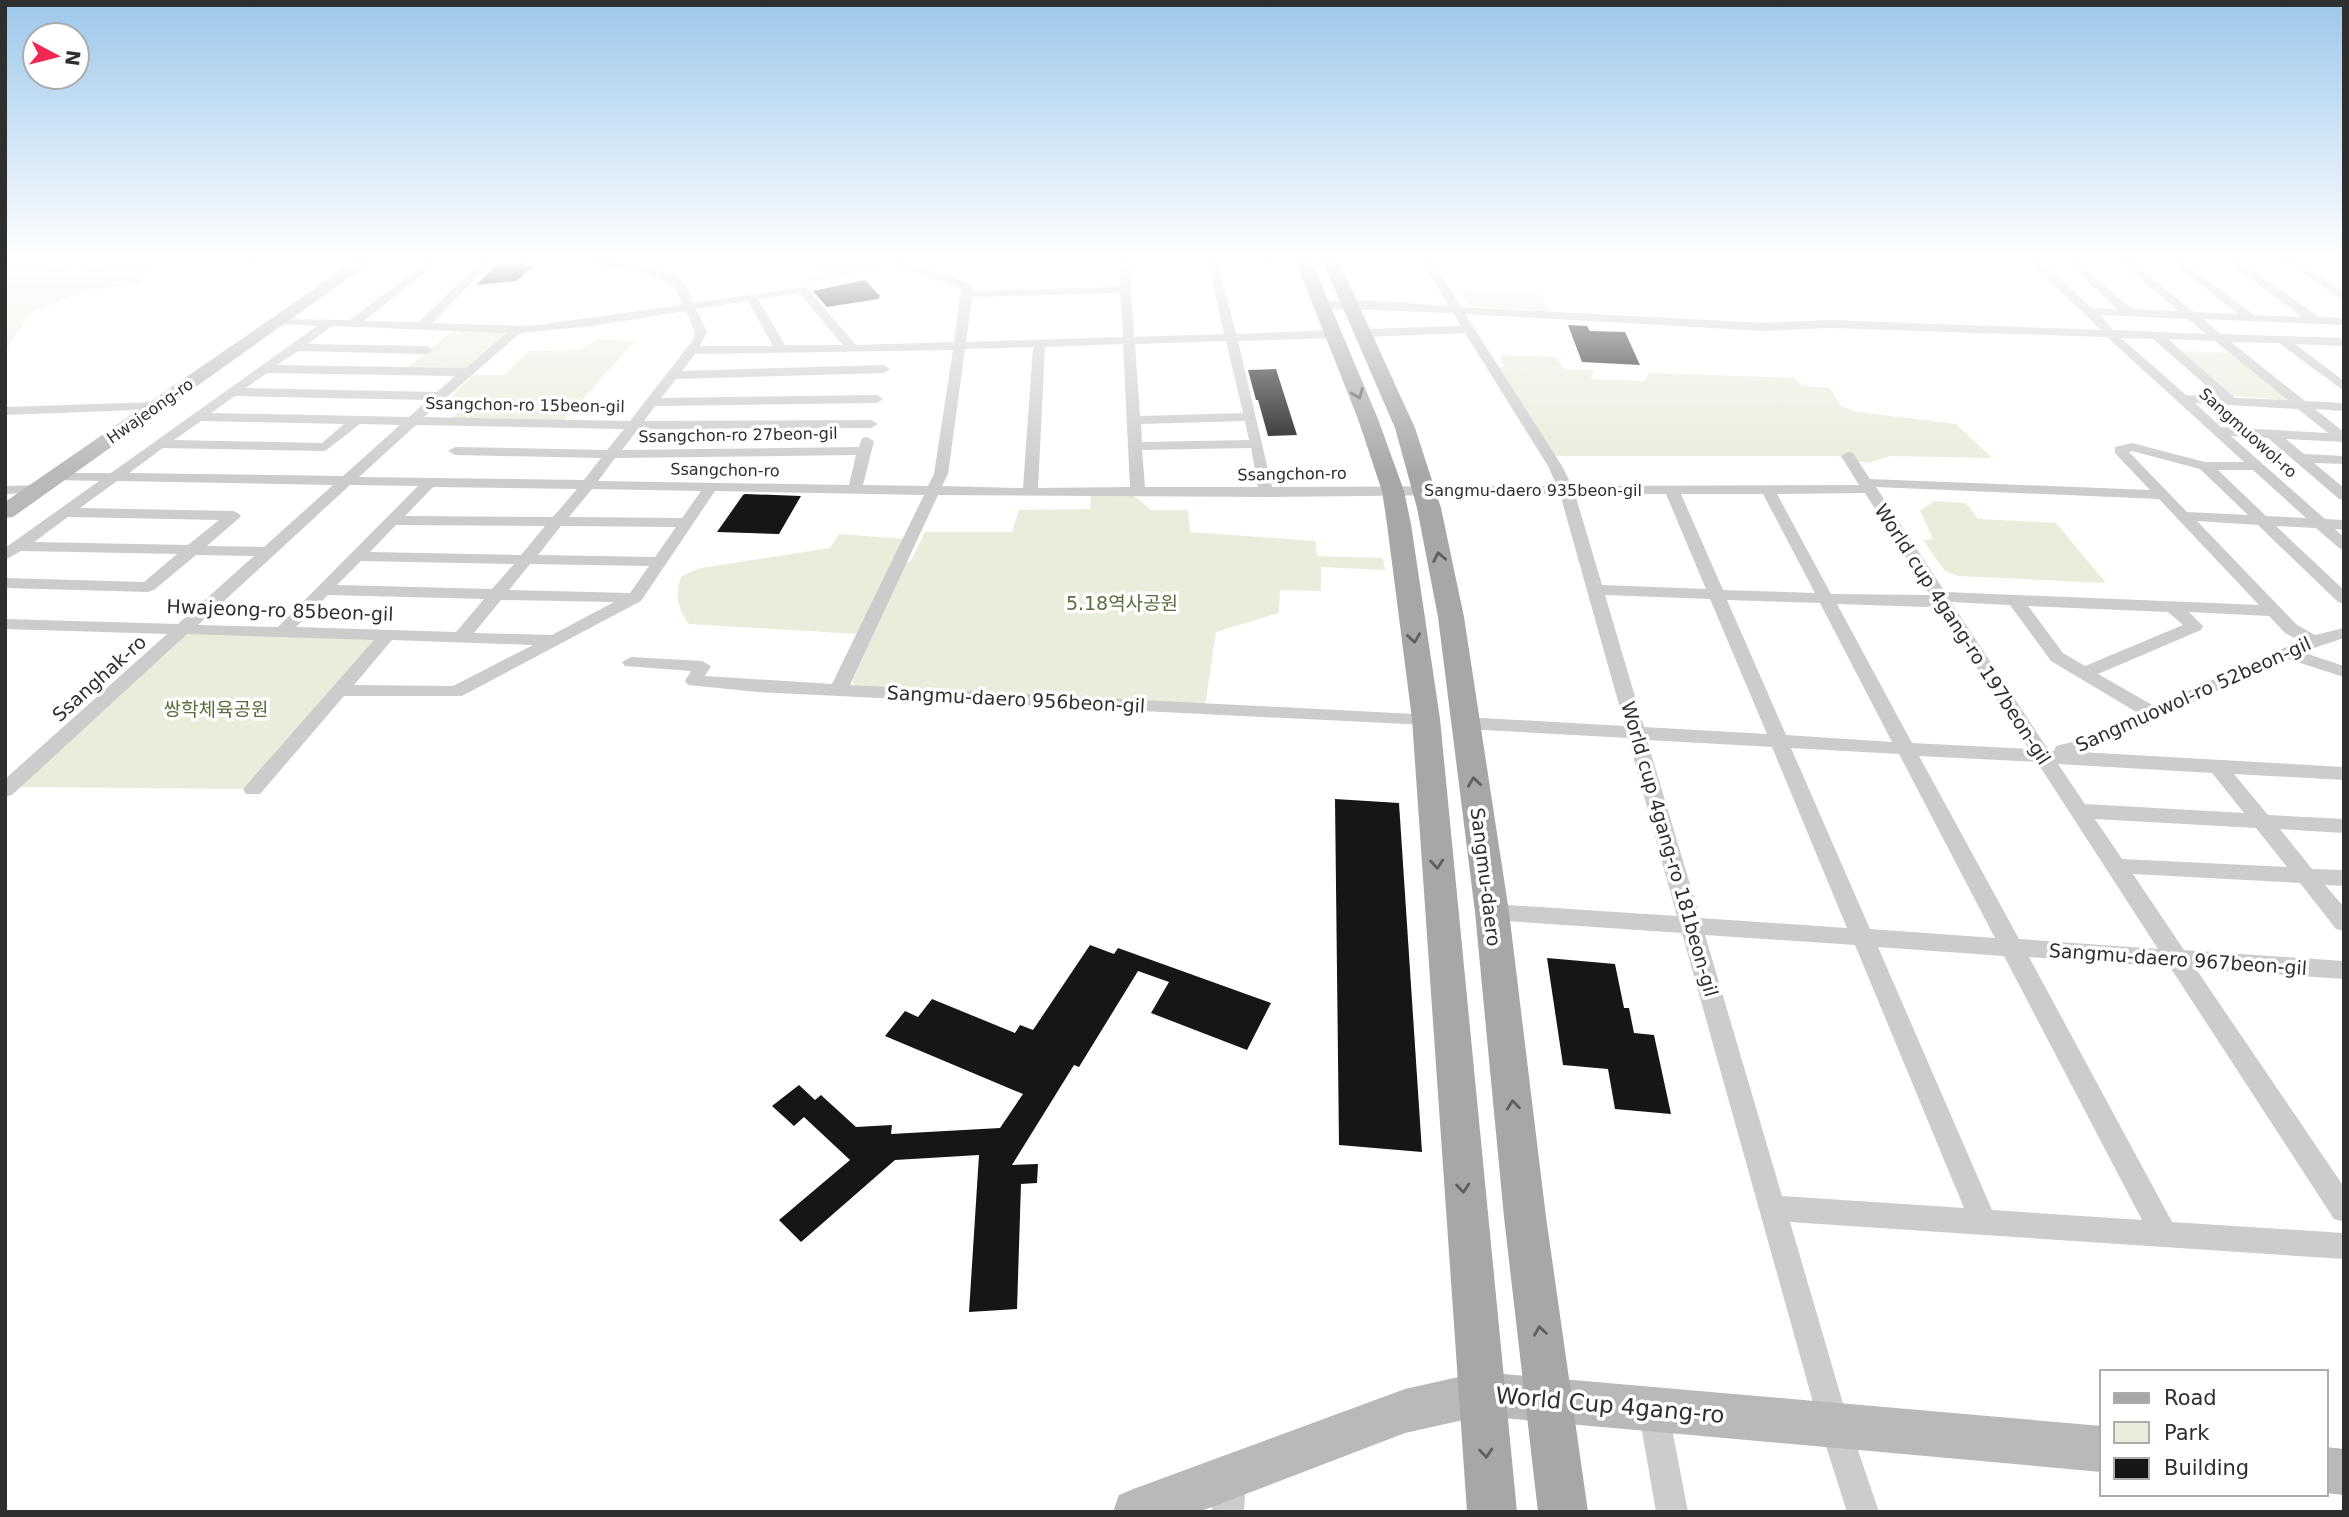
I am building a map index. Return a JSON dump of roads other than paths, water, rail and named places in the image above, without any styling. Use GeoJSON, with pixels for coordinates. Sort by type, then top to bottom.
{"type":"FeatureCollection","features":[{"type":"Feature","properties":{"kind":"main road","name":"Sangmu-daero"},"geometry":{"type":"LineString","coordinates":[[1347,333],[1393,491],[1426,719],[1492,1512]]}},
{"type":"Feature","properties":{"kind":"main road","name":"Sangmu-daero"},"geometry":{"type":"LineString","coordinates":[[1352,333],[1398,408],[1424,491],[1451,617],[1492,912],[1525,1217],[1563,1512]]}},
{"type":"Feature","properties":{"kind":"street","name":"Hwajeong-ro"},"geometry":{"type":"LineString","coordinates":[[5,512],[264,333]]}},
{"type":"Feature","properties":{"kind":"street"},"geometry":{"type":"LineString","coordinates":[[11,551],[315,333]]}},
{"type":"Feature","properties":{"kind":"street"},"geometry":{"type":"LineString","coordinates":[[401,371],[447,333]]}},
{"type":"Feature","properties":{"kind":"street","name":"Ssangchon-ro 15beon-gil"},"geometry":{"type":"LineString","coordinates":[[345,483],[514,333]]}},
{"type":"Feature","properties":{"kind":"street"},"geometry":{"type":"LineString","coordinates":[[701,333],[693,350],[890,348],[1231,337],[1257,333]]}},
{"type":"Feature","properties":{"kind":"street"},"geometry":{"type":"LineString","coordinates":[[772,333],[782,349]]}},
{"type":"Feature","properties":{"kind":"street"},"geometry":{"type":"LineString","coordinates":[[839,333],[852,348]]}},
{"type":"Feature","properties":{"kind":"street"},"geometry":{"type":"LineString","coordinates":[[839,689],[941,474],[962,333]]}},
{"type":"Feature","properties":{"kind":"street"},"geometry":{"type":"LineString","coordinates":[[1129,333],[1138,492]]}},
{"type":"Feature","properties":{"kind":"street"},"geometry":{"type":"LineString","coordinates":[[1230,333],[1251,416],[1266,493]]}},
{"type":"Feature","properties":{"kind":"street","name":"World cup 4gang-ro 181beon-gil"},"geometry":{"type":"LineString","coordinates":[[1470,333],[1555,466],[1566,489],[1834,1424],[1863,1512]]}},
{"type":"Feature","properties":{"kind":"street","name":"Sangmuowol-ro"},"geometry":{"type":"LineString","coordinates":[[2109,333],[2344,545]]}},
{"type":"Feature","properties":{"kind":"street"},"geometry":{"type":"LineString","coordinates":[[2127,333],[2344,342]]}},
{"type":"Feature","properties":{"kind":"street"},"geometry":{"type":"LineString","coordinates":[[2212,333],[2342,437]]}},
{"type":"Feature","properties":{"kind":"street"},"geometry":{"type":"LineString","coordinates":[[2155,334],[2231,401]]}},
{"type":"Feature","properties":{"kind":"street"},"geometry":{"type":"LineString","coordinates":[[2281,340],[2344,387]]}},
{"type":"Feature","properties":{"kind":"street"},"geometry":{"type":"LineString","coordinates":[[1030,492],[1038,343]]}},
{"type":"Feature","properties":{"kind":"street"},"geometry":{"type":"LineString","coordinates":[[295,347],[427,350]]}},
{"type":"Feature","properties":{"kind":"street"},"geometry":{"type":"LineString","coordinates":[[855,489],[890,348]]}},
{"type":"Feature","properties":{"kind":"street","name":"Ssangchon-ro 27beon-gil"},"geometry":{"type":"LineString","coordinates":[[461,637],[586,487],[693,350]]}},
{"type":"Feature","properties":{"kind":"street"},"geometry":{"type":"LineString","coordinates":[[265,369],[467,372]]}},
{"type":"Feature","properties":{"kind":"street"},"geometry":{"type":"LineString","coordinates":[[675,375],[881,384]]}},
{"type":"Feature","properties":{"kind":"street","name":"Ssangchon-ro 27beon-gil"},"geometry":{"type":"LineString","coordinates":[[653,402],[881,384]]}},
{"type":"Feature","properties":{"kind":"street"},"geometry":{"type":"LineString","coordinates":[[232,392],[440,396]]}},
{"type":"Feature","properties":{"kind":"street"},"geometry":{"type":"LineString","coordinates":[[2184,399],[2344,407]]}},
{"type":"Feature","properties":{"kind":"street"},"geometry":{"type":"LineString","coordinates":[[5,411],[158,406]]}},
{"type":"Feature","properties":{"kind":"street"},"geometry":{"type":"LineString","coordinates":[[1135,420],[1251,416]]}},
{"type":"Feature","properties":{"kind":"street"},"geometry":{"type":"LineString","coordinates":[[198,417],[414,420]]}},
{"type":"Feature","properties":{"kind":"street"},"geometry":{"type":"LineString","coordinates":[[160,444],[325,447],[358,419]]}},
{"type":"Feature","properties":{"kind":"street","name":"Ssangchon-ro 15beon-gil"},"geometry":{"type":"LineString","coordinates":[[414,420],[635,425]]}},
{"type":"Feature","properties":{"kind":"street","name":"Ssangchon-ro 27beon-gil"},"geometry":{"type":"LineString","coordinates":[[635,425],[871,424]]}},
{"type":"Feature","properties":{"kind":"street"},"geometry":{"type":"LineString","coordinates":[[2219,431],[2342,437]]}},
{"type":"Feature","properties":{"kind":"street"},"geometry":{"type":"LineString","coordinates":[[2272,434],[2341,492]]}},
{"type":"Feature","properties":{"kind":"street"},"geometry":{"type":"LineString","coordinates":[[1136,446],[1257,444]]}},
{"type":"Feature","properties":{"kind":"street"},"geometry":{"type":"LineString","coordinates":[[2313,641],[2291,629],[2120,450],[2132,447],[2205,466],[2344,599]]}},
{"type":"Feature","properties":{"kind":"street","name":"Ssangchon-ro 27beon-gil"},"geometry":{"type":"LineString","coordinates":[[455,451],[612,454],[864,451]]}},
{"type":"Feature","properties":{"kind":"street","name":"World cup 4gang-ro 197beon-gil"},"geometry":{"type":"LineString","coordinates":[[1848,456],[1867,489],[2344,1210]]}},
{"type":"Feature","properties":{"kind":"street"},"geometry":{"type":"LineString","coordinates":[[2300,457],[2344,460]]}},
{"type":"Feature","properties":{"kind":"street"},"geometry":{"type":"LineString","coordinates":[[2205,466],[2258,466]]}},
{"type":"Feature","properties":{"kind":"street","name":"Ssangchon-ro"},"geometry":{"type":"LineString","coordinates":[[57,477],[1030,492],[1393,491]]}},
{"type":"Feature","properties":{"kind":"street","name":"Ssanghak-ro"},"geometry":{"type":"LineString","coordinates":[[5,790],[345,483]]}},
{"type":"Feature","properties":{"kind":"street","name":"Sangmu-daero 935beon-gil"},"geometry":{"type":"LineString","coordinates":[[1393,491],[1867,489],[1868,484],[1875,483],[2163,495]]}},
{"type":"Feature","properties":{"kind":"street"},"geometry":{"type":"LineString","coordinates":[[283,631],[428,484]]}},
{"type":"Feature","properties":{"kind":"street"},"geometry":{"type":"LineString","coordinates":[[338,690],[456,692],[635,598],[710,488]]}},
{"type":"Feature","properties":{"kind":"street"},"geometry":{"type":"LineString","coordinates":[[5,490],[39,489]]}},
{"type":"Feature","properties":{"kind":"street"},"geometry":{"type":"LineString","coordinates":[[1672,490],[1984,1223]]}},
{"type":"Feature","properties":{"kind":"street"},"geometry":{"type":"LineString","coordinates":[[1768,490],[2012,948]]}},
{"type":"Feature","properties":{"kind":"street"},"geometry":{"type":"LineString","coordinates":[[5,583],[148,587],[233,516],[65,512]]}},
{"type":"Feature","properties":{"kind":"street"},"geometry":{"type":"LineString","coordinates":[[2183,516],[2344,525]]}},
{"type":"Feature","properties":{"kind":"street"},"geometry":{"type":"LineString","coordinates":[[393,520],[687,523]]}},
{"type":"Feature","properties":{"kind":"street"},"geometry":{"type":"LineString","coordinates":[[11,551],[271,552]]}},
{"type":"Feature","properties":{"kind":"street"},"geometry":{"type":"LineString","coordinates":[[357,555],[661,562]]}},
{"type":"Feature","properties":{"kind":"street"},"geometry":{"type":"LineString","coordinates":[[323,590],[635,598]]}},
{"type":"Feature","properties":{"kind":"street"},"geometry":{"type":"LineString","coordinates":[[1596,590],[1927,602],[1940,597],[2274,611]]}},
{"type":"Feature","properties":{"kind":"street"},"geometry":{"type":"LineString","coordinates":[[2015,600],[2057,657],[2151,713]]}},
{"type":"Feature","properties":{"kind":"street"},"geometry":{"type":"LineString","coordinates":[[2084,673],[2195,626],[2174,607]]}},
{"type":"Feature","properties":{"kind":"street","name":"Hwajeong-ro 85beon-gil"},"geometry":{"type":"LineString","coordinates":[[5,624],[554,640]]}},
{"type":"Feature","properties":{"kind":"street","name":"Sangmuowol-ro 52beon-gil"},"geometry":{"type":"LineString","coordinates":[[2042,755],[2081,746],[2313,641],[2344,633]]}},
{"type":"Feature","properties":{"kind":"street"},"geometry":{"type":"LineString","coordinates":[[253,789],[388,634]]}},
{"type":"Feature","properties":{"kind":"street"},"geometry":{"type":"LineString","coordinates":[[2287,653],[2344,672]]}},
{"type":"Feature","properties":{"kind":"street","name":"Sangmu-daero 956beon-gil"},"geometry":{"type":"LineString","coordinates":[[631,662],[702,666],[694,681],[1426,719]]}},
{"type":"Feature","properties":{"kind":"street"},"geometry":{"type":"LineString","coordinates":[[1465,723],[2344,774]]}},
{"type":"Feature","properties":{"kind":"street"},"geometry":{"type":"LineString","coordinates":[[2217,766],[2344,923]]}},
{"type":"Feature","properties":{"kind":"street"},"geometry":{"type":"LineString","coordinates":[[2080,811],[2344,826]]}},
{"type":"Feature","properties":{"kind":"street"},"geometry":{"type":"LineString","coordinates":[[2116,866],[2344,878]]}},
{"type":"Feature","properties":{"kind":"street","name":"Sangmu-daero 967beon-gil"},"geometry":{"type":"LineString","coordinates":[[1492,912],[2344,970]]}},
{"type":"Feature","properties":{"kind":"street","name":"Sangmu-daero 967beon-gil"},"geometry":{"type":"LineString","coordinates":[[2012,948],[2164,1234]]}},
{"type":"Feature","properties":{"kind":"street"},"geometry":{"type":"LineString","coordinates":[[1773,1208],[2344,1247]]}},
{"type":"Feature","properties":{"kind":"street","name":"World Cup 4gang-ro"},"geometry":{"type":"LineString","coordinates":[[1136,1512],[1229,1494],[1405,1411],[1481,1394],[2100,1449]]}},
{"type":"Feature","properties":{"kind":"street"},"geometry":{"type":"LineString","coordinates":[[1653,1408],[1672,1512]]}},
{"type":"Feature","properties":{"kind":"park label","name":"5.18역사공원"},"geometry":{"type":"Point","coordinates":[1122,603]}},
{"type":"Feature","properties":{"kind":"park label","name":"쌍학체육공원"},"geometry":{"type":"Point","coordinates":[216,709]}}]}
